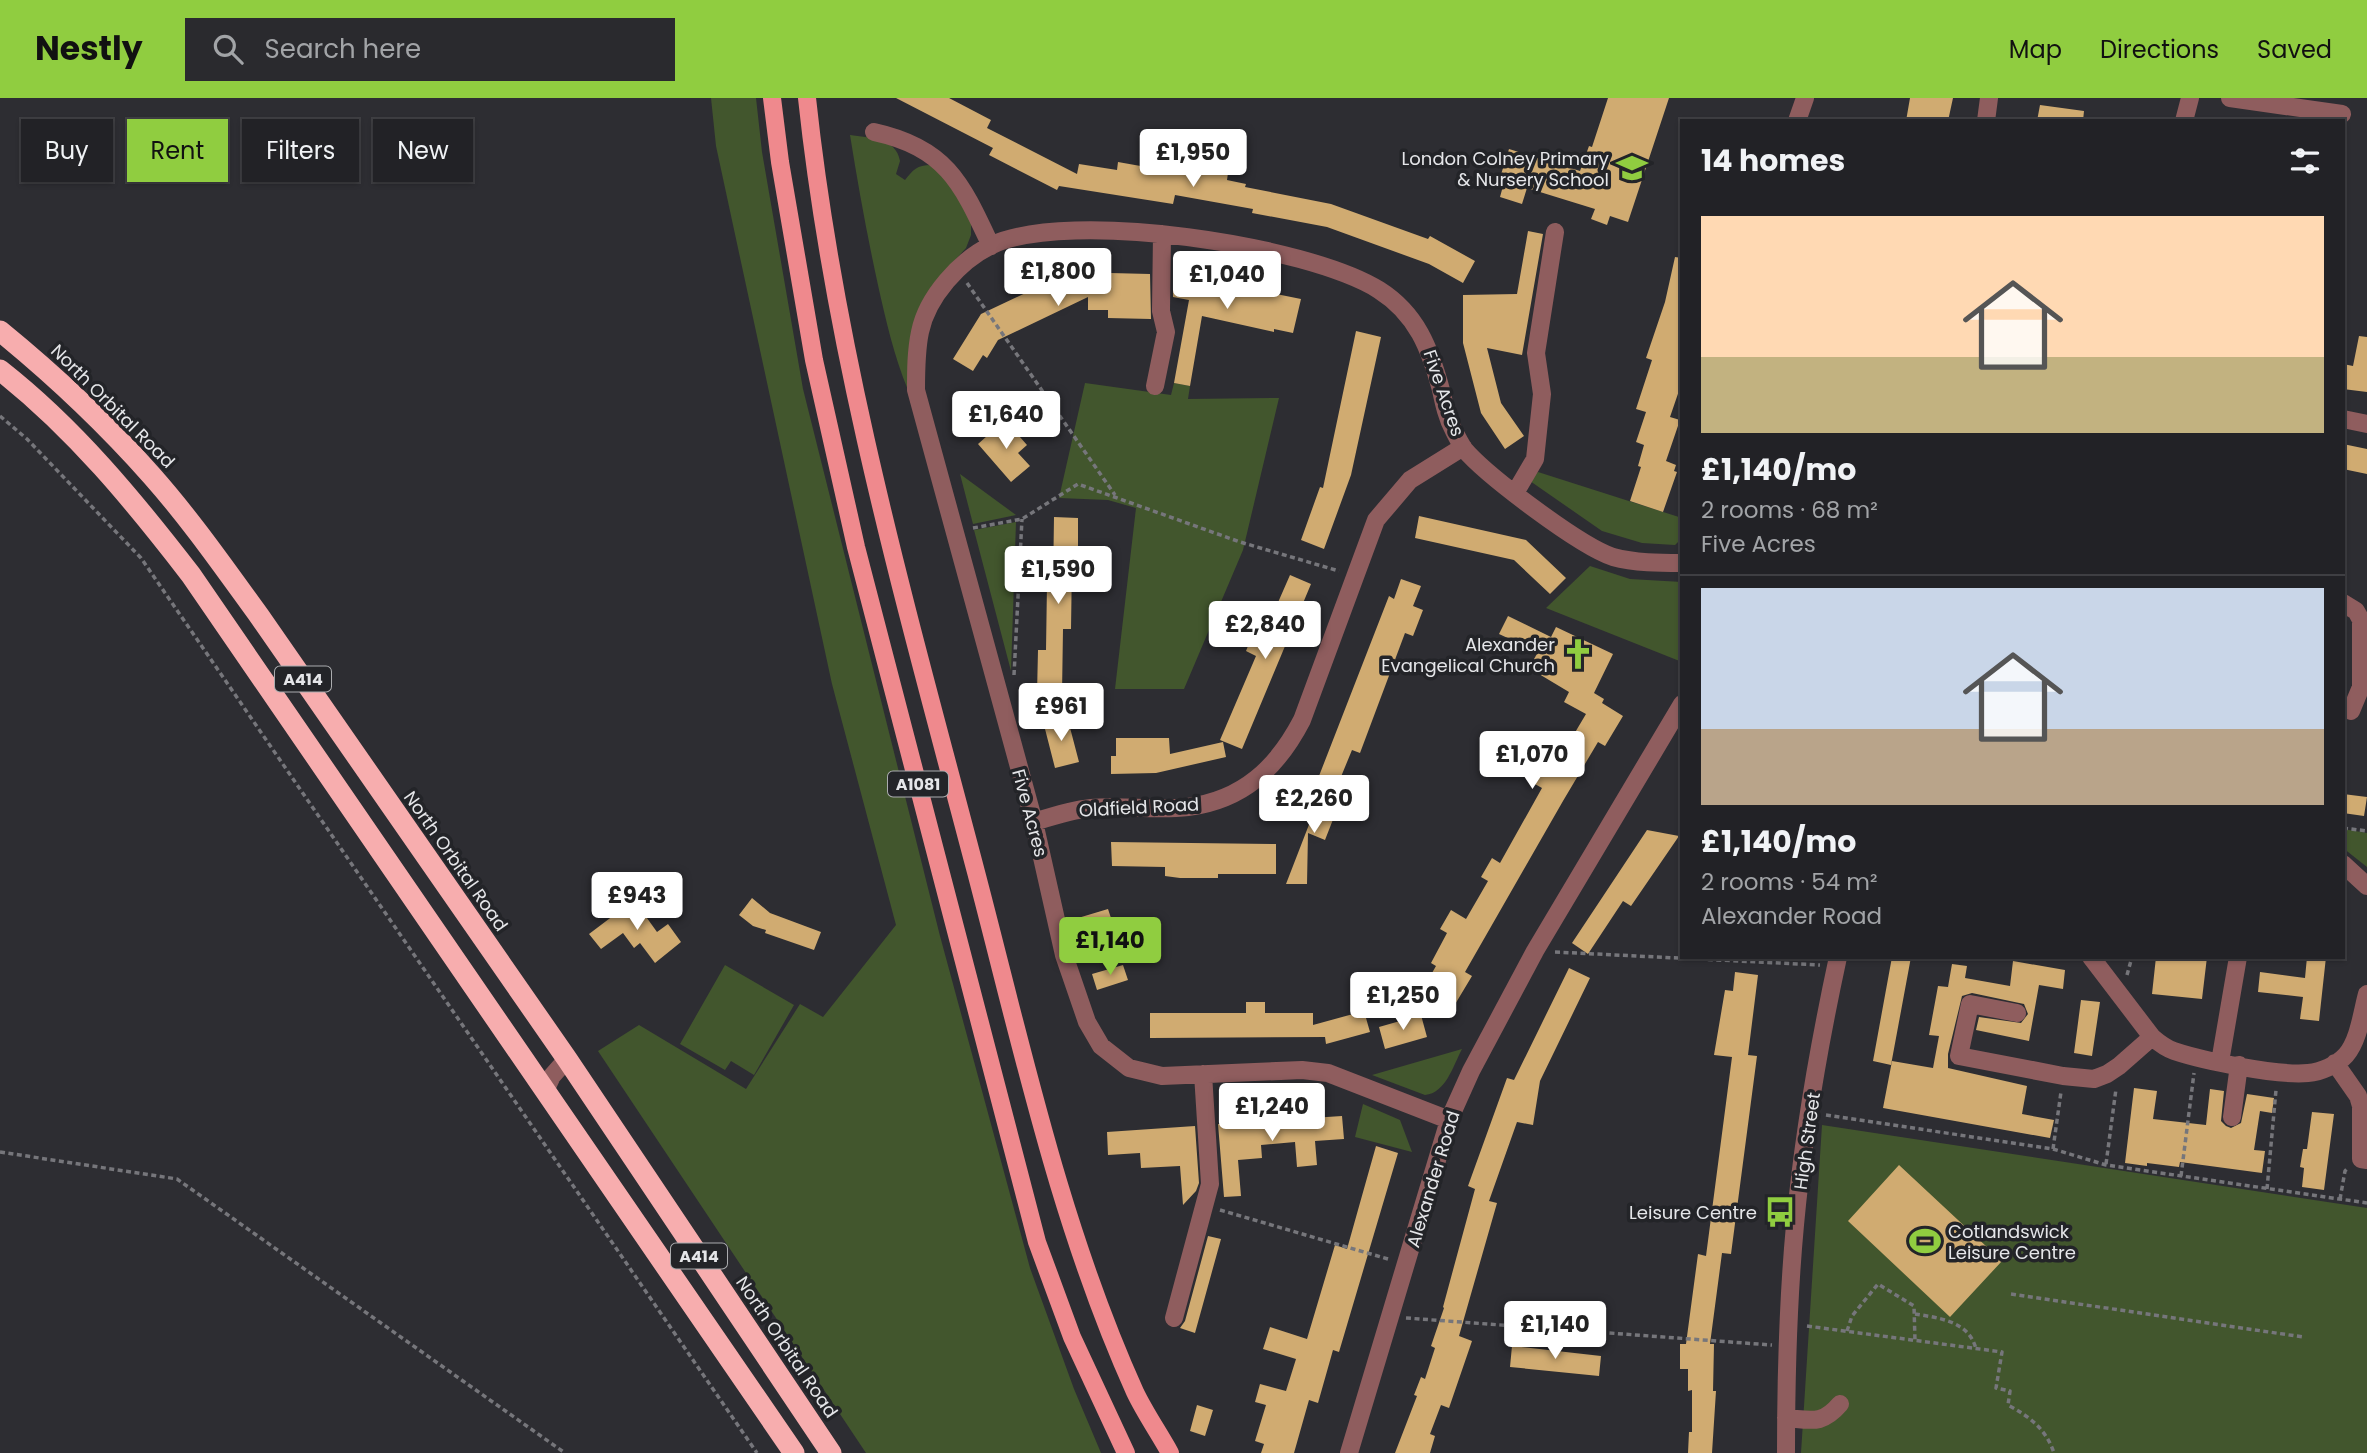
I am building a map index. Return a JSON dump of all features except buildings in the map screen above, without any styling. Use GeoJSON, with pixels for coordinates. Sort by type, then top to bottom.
{"type":"FeatureCollection","features":[{"type":"Feature","properties":{"kind":"highway","name":"North Orbital Road"},"geometry":{"type":"LineString","coordinates":[[0,331],[41,364],[96,416],[153,477],[210,549],[567,1059],[831,1453]]}},
{"type":"Feature","properties":{"kind":"highway","name":"A414"},"geometry":{"type":"LineString","coordinates":[[0,370],[73,436],[130,496],[191,575],[794,1453]]}},
{"type":"Feature","properties":{"kind":"main road","name":"A1081"},"geometry":{"type":"LineString","coordinates":[[772,98],[782,176],[814,360],[856,547],[1037,1242],[1072,1336],[1126,1453]]}},
{"type":"Feature","properties":{"kind":"main road","name":"A1081"},"geometry":{"type":"LineString","coordinates":[[807,98],[814,169],[842,326],[884,521],[1049,1153],[1086,1273],[1136,1395],[1170,1453]]}},
{"type":"Feature","properties":{"kind":"street"},"geometry":{"type":"LineString","coordinates":[[1798,119],[1805,98]]}},
{"type":"Feature","properties":{"kind":"street"},"geometry":{"type":"LineString","coordinates":[[1986,119],[1989,98]]}},
{"type":"Feature","properties":{"kind":"street"},"geometry":{"type":"LineString","coordinates":[[2185,119],[2190,98]]}},
{"type":"Feature","properties":{"kind":"street"},"geometry":{"type":"LineString","coordinates":[[2230,98],[2342,114]]}},
{"type":"Feature","properties":{"kind":"street"},"geometry":{"type":"LineString","coordinates":[[874,132],[918,146],[949,171],[962,186],[991,246]]}},
{"type":"Feature","properties":{"kind":"street","name":"Five Acres"},"geometry":{"type":"LineString","coordinates":[[1450,1120],[1328,1073],[1302,1070],[1162,1076],[1129,1068],[1101,1046],[1087,1022],[1064,955],[1034,822],[916,390],[916,356],[920,330],[926,314],[938,293],[958,270],[991,246],[1016,237],[1055,232],[1162,234],[1201,239],[1290,256],[1360,278],[1399,307],[1426,341],[1447,414],[1463,447],[1482,467],[1571,534],[1613,557],[1680,563]]}},
{"type":"Feature","properties":{"kind":"street"},"geometry":{"type":"LineString","coordinates":[[1515,493],[1535,459],[1542,394],[1536,353],[1555,232]]}},
{"type":"Feature","properties":{"kind":"street"},"geometry":{"type":"LineString","coordinates":[[1155,386],[1166,332],[1161,311],[1162,234]]}},
{"type":"Feature","properties":{"kind":"street"},"geometry":{"type":"LineString","coordinates":[[2345,419],[2367,424]]}},
{"type":"Feature","properties":{"kind":"street","name":"Oldfield Road"},"geometry":{"type":"LineString","coordinates":[[1034,822],[1067,811],[1093,807],[1187,807],[1219,800],[1259,778],[1288,746],[1302,720],[1376,520],[1390,500],[1410,480],[1463,447]]}},
{"type":"Feature","properties":{"kind":"street"},"geometry":{"type":"LineString","coordinates":[[2345,604],[2356,611],[2361,620],[2361,687],[2351,711]]}},
{"type":"Feature","properties":{"kind":"street","name":"Alexander Road"},"geometry":{"type":"LineString","coordinates":[[1349,1453],[1450,1120],[1471,1072],[1535,951],[1680,707]]}},
{"type":"Feature","properties":{"kind":"street"},"geometry":{"type":"LineString","coordinates":[[2345,866],[2367,886]]}},
{"type":"Feature","properties":{"kind":"street"},"geometry":{"type":"LineString","coordinates":[[1064,955],[1113,943]]}},
{"type":"Feature","properties":{"kind":"street"},"geometry":{"type":"LineString","coordinates":[[2093,959],[2152,1037],[2168,1049],[2277,1072],[2309,1073],[2324,1070],[2345,1057],[2351,1048],[2367,993]]}},
{"type":"Feature","properties":{"kind":"street"},"geometry":{"type":"LineString","coordinates":[[2220,1062],[2238,959]]}},
{"type":"Feature","properties":{"kind":"street","name":"High Street"},"geometry":{"type":"LineString","coordinates":[[1786,1453],[1788,1347],[1795,1224],[1810,1112],[1837,962]]}},
{"type":"Feature","properties":{"kind":"street"},"geometry":{"type":"LineString","coordinates":[[2017,1013],[1970,1004],[1959,1056],[2063,1076],[2094,1079],[2119,1066],[2152,1037]]}},
{"type":"Feature","properties":{"kind":"street"},"geometry":{"type":"LineString","coordinates":[[545,1091],[552,1076],[567,1059]]}},
{"type":"Feature","properties":{"kind":"street"},"geometry":{"type":"LineString","coordinates":[[2335,1063],[2358,1096],[2361,1105],[2364,1159]]}},
{"type":"Feature","properties":{"kind":"street"},"geometry":{"type":"LineString","coordinates":[[2232,1117],[2239,1065]]}},
{"type":"Feature","properties":{"kind":"street"},"geometry":{"type":"LineString","coordinates":[[1174,1318],[1210,1184],[1203,1074]]}},
{"type":"Feature","properties":{"kind":"street"},"geometry":{"type":"LineString","coordinates":[[1786,1418],[1821,1421],[1830,1416],[1840,1404]]}},
{"type":"Feature","properties":{"kind":"path"},"geometry":{"type":"LineString","coordinates":[[958,270],[1116,497]]}},
{"type":"Feature","properties":{"kind":"path"},"geometry":{"type":"LineString","coordinates":[[0,416],[27,439],[141,558],[757,1453]]}},
{"type":"Feature","properties":{"kind":"path"},"geometry":{"type":"LineString","coordinates":[[955,531],[1022,519],[1078,484],[1240,541],[1354,576]]}},
{"type":"Feature","properties":{"kind":"path"},"geometry":{"type":"LineString","coordinates":[[1014,686],[1022,519]]}},
{"type":"Feature","properties":{"kind":"path"},"geometry":{"type":"LineString","coordinates":[[2345,828],[2367,831]]}},
{"type":"Feature","properties":{"kind":"path"},"geometry":{"type":"LineString","coordinates":[[1535,951],[1680,956]]}},
{"type":"Feature","properties":{"kind":"path"},"geometry":{"type":"LineString","coordinates":[[1755,959],[1837,962]]}},
{"type":"Feature","properties":{"kind":"path"},"geometry":{"type":"LineString","coordinates":[[2129,980],[2127,974],[2131,959]]}},
{"type":"Feature","properties":{"kind":"path"},"geometry":{"type":"LineString","coordinates":[[2180,1176],[2196,1056]]}},
{"type":"Feature","properties":{"kind":"path"},"geometry":{"type":"LineString","coordinates":[[2106,1165],[2119,1066]]}},
{"type":"Feature","properties":{"kind":"path"},"geometry":{"type":"LineString","coordinates":[[2267,1189],[2277,1072]]}},
{"type":"Feature","properties":{"kind":"path"},"geometry":{"type":"LineString","coordinates":[[2053,1149],[2063,1076]]}},
{"type":"Feature","properties":{"kind":"path"},"geometry":{"type":"LineString","coordinates":[[1810,1112],[2053,1149],[2106,1165],[2367,1203]]}},
{"type":"Feature","properties":{"kind":"path"},"geometry":{"type":"LineString","coordinates":[[0,1152],[177,1179],[565,1453]]}},
{"type":"Feature","properties":{"kind":"path"},"geometry":{"type":"LineString","coordinates":[[2340,1199],[2345,1171],[2364,1159]]}},
{"type":"Feature","properties":{"kind":"path"},"geometry":{"type":"LineString","coordinates":[[1204,1205],[1406,1264]]}},
{"type":"Feature","properties":{"kind":"path"},"geometry":{"type":"LineString","coordinates":[[1847,1332],[1852,1316],[1878,1284],[1914,1306],[1915,1341]]}},
{"type":"Feature","properties":{"kind":"path"},"geometry":{"type":"LineString","coordinates":[[2011,1294],[2303,1337]]}},
{"type":"Feature","properties":{"kind":"path"},"geometry":{"type":"LineString","coordinates":[[1915,1314],[1953,1320],[1974,1341],[1976,1349]]}},
{"type":"Feature","properties":{"kind":"path"},"geometry":{"type":"LineString","coordinates":[[1391,1316],[1788,1347]]}},
{"type":"Feature","properties":{"kind":"path"},"geometry":{"type":"LineString","coordinates":[[1789,1323],[2002,1352],[1996,1388],[2010,1391],[2008,1405],[2028,1416],[2042,1429],[2054,1453]]}},
{"type":"Feature","properties":{"kind":"green space"},"geometry":{"type":"Polygon","coordinates":[[[711,98],[756,98],[762,152],[803,389],[940,936],[1030,1268],[1074,1389],[1101,1453],[866,1453],[598,1051],[639,1025],[746,1089],[800,1004],[823,1017],[896,925],[832,684],[716,146],[711,98]]]}},
{"type":"Feature","properties":{"kind":"green space"},"geometry":{"type":"Polygon","coordinates":[[[850,135],[881,140],[893,147],[900,161],[896,174],[905,180],[916,169],[931,165],[954,187],[971,220],[971,235],[966,248],[946,270],[916,319],[908,354],[908,390],[894,351],[881,298],[850,135]]]}},
{"type":"Feature","properties":{"kind":"green space"},"geometry":{"type":"Polygon","coordinates":[[[1085,383],[1171,395],[1174,383],[1190,386],[1188,399],[1279,398],[1243,550],[1184,689],[1115,689],[1136,508],[1108,500],[1059,498],[1085,383]]]}},
{"type":"Feature","properties":{"kind":"green space"},"geometry":{"type":"Polygon","coordinates":[[[1538,472],[1680,517],[1680,540],[1675,545],[1642,543],[1602,531],[1530,481],[1538,472]]]}},
{"type":"Feature","properties":{"kind":"green space"},"geometry":{"type":"Polygon","coordinates":[[[960,474],[1016,515],[973,524],[960,474]]]}},
{"type":"Feature","properties":{"kind":"green space"},"geometry":{"type":"Polygon","coordinates":[[[1016,522],[1011,671],[974,530],[1016,522]]]}},
{"type":"Feature","properties":{"kind":"green space"},"geometry":{"type":"Polygon","coordinates":[[[1590,566],[1630,579],[1680,582],[1680,661],[1546,608],[1590,566]]]}},
{"type":"Feature","properties":{"kind":"green space"},"geometry":{"type":"Polygon","coordinates":[[[2345,829],[2367,833],[2367,867],[2345,850],[2345,829]]]}},
{"type":"Feature","properties":{"kind":"green space"},"geometry":{"type":"Polygon","coordinates":[[[725,965],[794,1005],[754,1075],[731,1061],[725,1070],[680,1044],[725,965]]]}},
{"type":"Feature","properties":{"kind":"green space"},"geometry":{"type":"Polygon","coordinates":[[[1462,1049],[1444,1084],[1432,1093],[1425,1095],[1372,1075],[1462,1049]]]}},
{"type":"Feature","properties":{"kind":"green space"},"geometry":{"type":"Polygon","coordinates":[[[1363,1104],[1400,1120],[1412,1152],[1355,1137],[1363,1104]]]}},
{"type":"Feature","properties":{"kind":"green space"},"geometry":{"type":"Polygon","coordinates":[[[1822,1125],[2367,1208],[2367,1453],[1801,1453],[1822,1125]]]}},
{"type":"Feature","properties":{"kind":"place","name":"London Colney Primary & Nursery School"},"geometry":{"type":"Point","coordinates":[1632,168]}},
{"type":"Feature","properties":{"kind":"place","name":"Alexander Evangelical Church"},"geometry":{"type":"Point","coordinates":[1578,654]}},
{"type":"Feature","properties":{"kind":"place","name":"Leisure Centre"},"geometry":{"type":"Point","coordinates":[1780,1212]}},
{"type":"Feature","properties":{"kind":"place","name":"Cotlandswick Leisure Centre"},"geometry":{"type":"Point","coordinates":[1925,1241]}}]}
